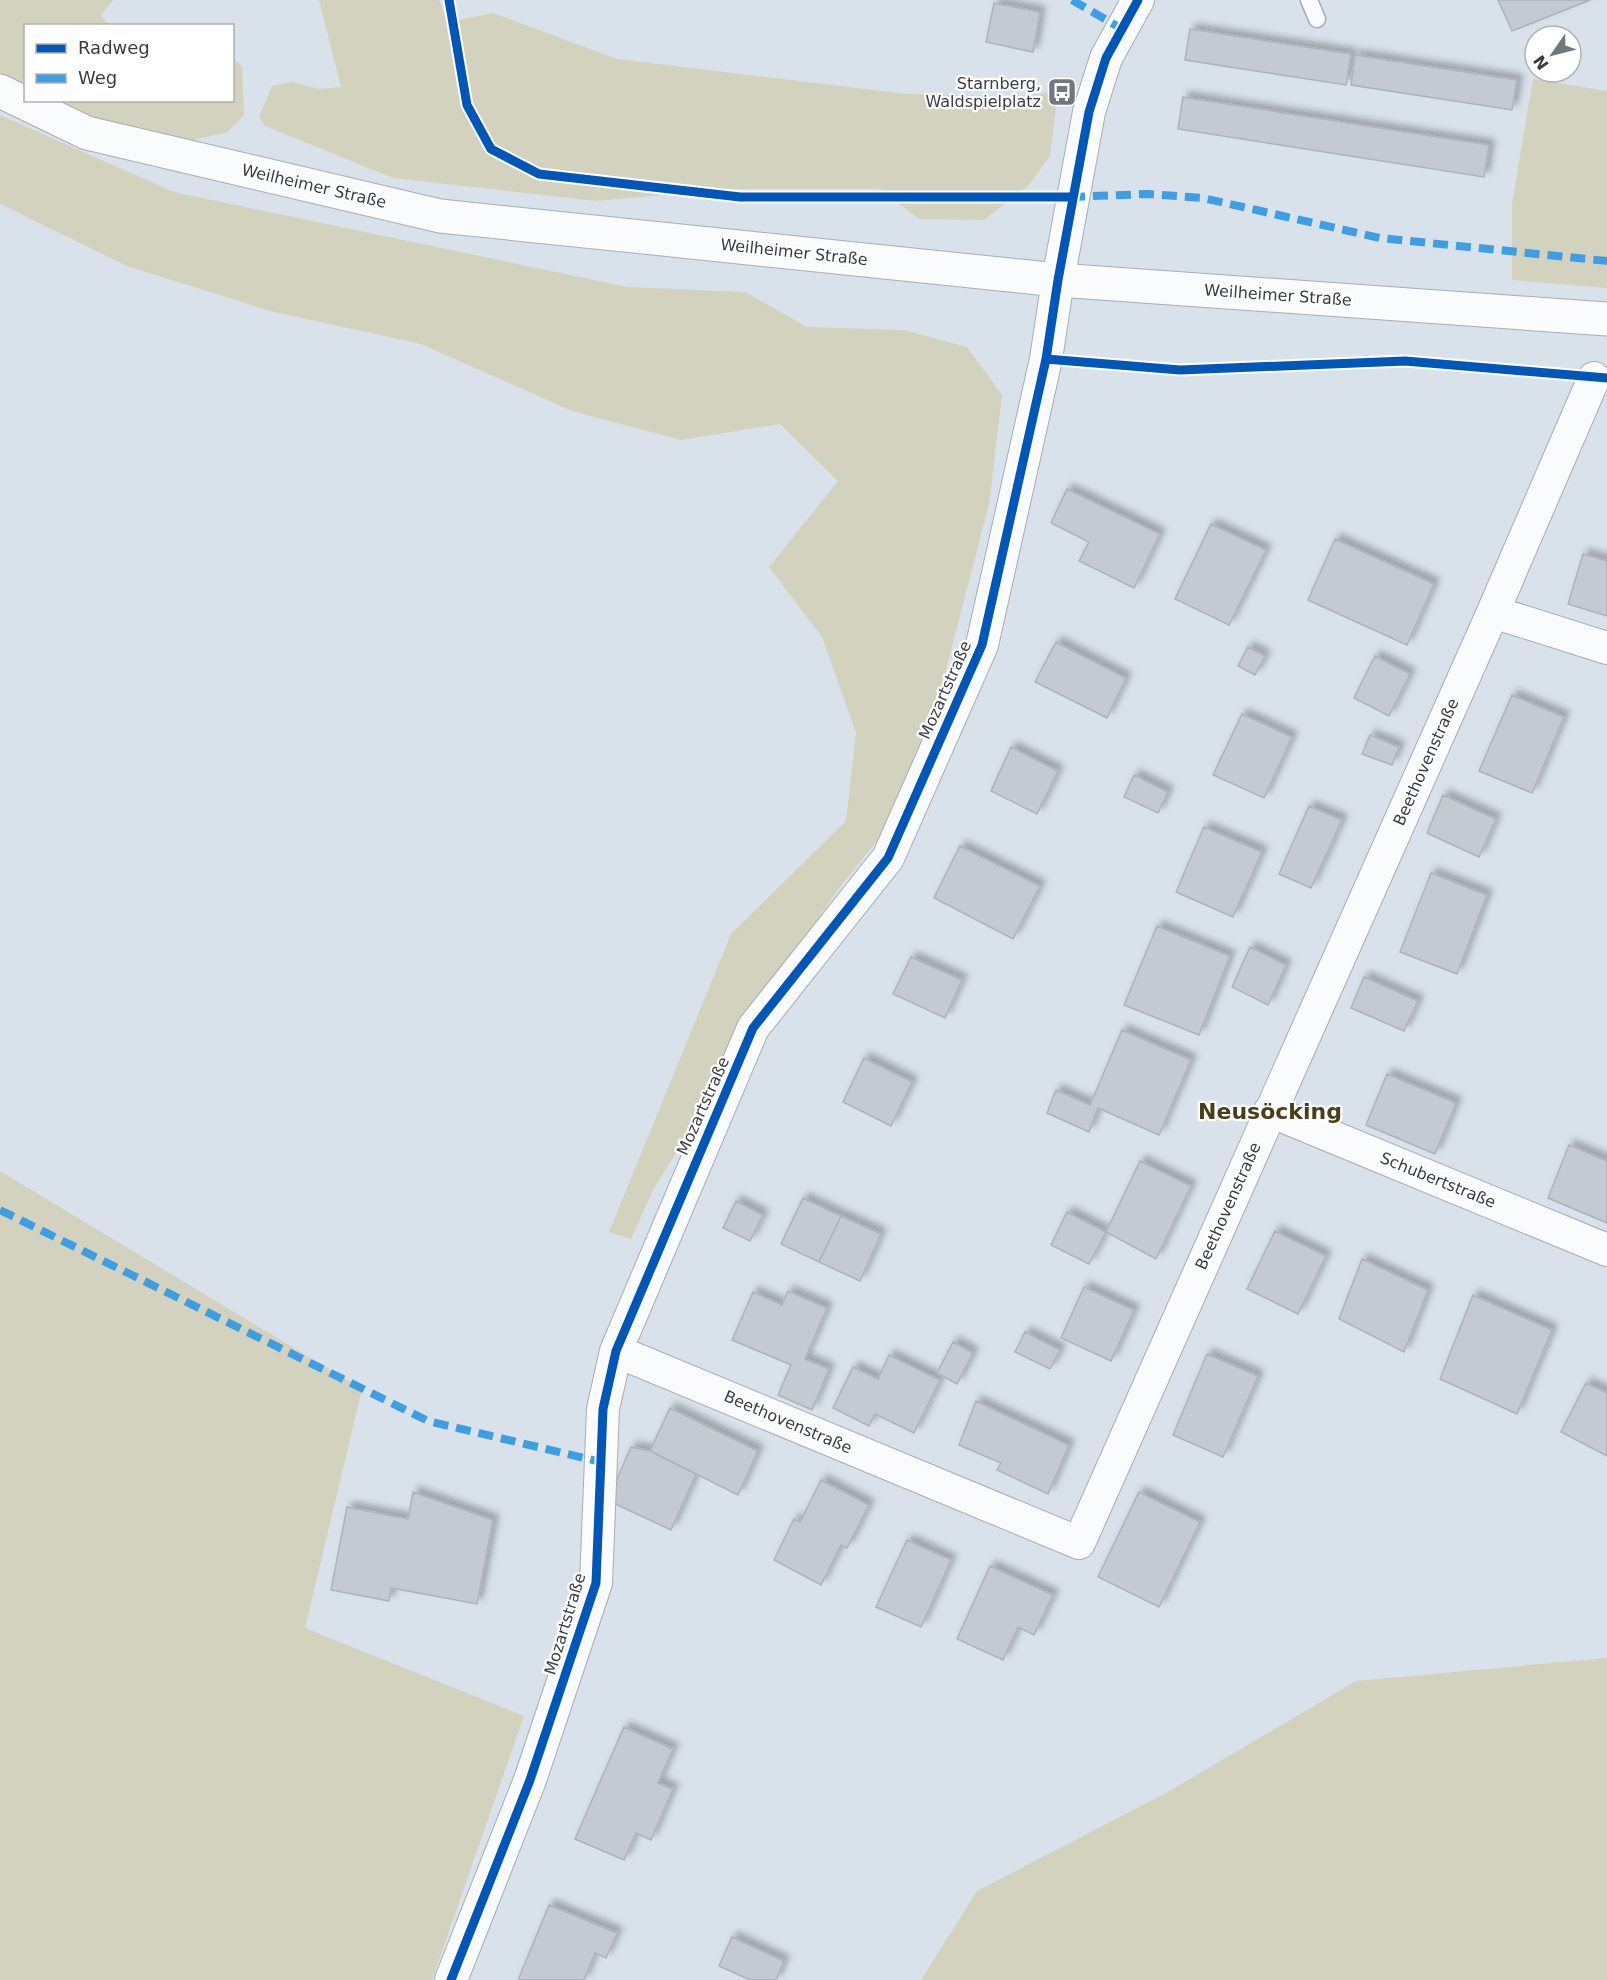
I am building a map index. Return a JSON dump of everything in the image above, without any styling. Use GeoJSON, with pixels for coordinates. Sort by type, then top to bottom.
{"type":"FeatureCollection","features":[{"type":"Feature","properties":{"kind":"main road","name":"Weilheimer Straße"},"geometry":{"type":"LineString","coordinates":[[0,91],[87,133],[440,216],[1058,280],[1607,319]]}},
{"type":"Feature","properties":{"kind":"street","name":"Mozartstraße"},"geometry":{"type":"LineString","coordinates":[[451,1980],[530,1780],[596,1583],[603,1409],[616,1351],[753,1028],[888,858],[982,645],[1046,359],[1089,111],[1106,58],[1138,0]]}},
{"type":"Feature","properties":{"kind":"street","name":"Beethovenstraße"},"geometry":{"type":"LineString","coordinates":[[616,1351],[1079,1543],[1493,612],[1594,378]]}},
{"type":"Feature","properties":{"kind":"street"},"geometry":{"type":"LineString","coordinates":[[1493,612],[1607,648]]}},
{"type":"Feature","properties":{"kind":"street","name":"Schubertstraße"},"geometry":{"type":"LineString","coordinates":[[1270,1111],[1607,1250]]}},
{"type":"Feature","properties":{"kind":"lane"},"geometry":{"type":"LineString","coordinates":[[1309,0],[1317,19]]}},
{"type":"Feature","properties":{"kind":"green space"},"geometry":{"type":"Polygon","coordinates":[[[0,0],[113,0],[101,15],[108,24],[24,24],[24,99],[0,87],[0,0]]]}},
{"type":"Feature","properties":{"kind":"green space"},"geometry":{"type":"Polygon","coordinates":[[[319,0],[439,0],[448,22],[493,13],[617,59],[906,94],[1013,96],[1054,93],[1056,109],[1050,156],[1029,185],[984,220],[919,219],[880,189],[729,189],[596,201],[393,178],[265,126],[259,117],[272,86],[292,82],[319,89],[341,87],[319,0]]]}},
{"type":"Feature","properties":{"kind":"green space"},"geometry":{"type":"Polygon","coordinates":[[[234,59],[242,66],[244,115],[228,132],[184,142],[33,102],[234,102],[234,59]]]}},
{"type":"Feature","properties":{"kind":"green space"},"geometry":{"type":"Polygon","coordinates":[[[1532,84],[1564,84],[1607,91],[1607,288],[1512,280],[1512,204],[1532,84]]]}},
{"type":"Feature","properties":{"kind":"green space"},"geometry":{"type":"Polygon","coordinates":[[[0,115],[174,192],[628,287],[745,292],[807,327],[904,330],[967,347],[1002,395],[989,504],[943,681],[889,826],[839,888],[791,958],[743,1015],[683,1142],[653,1190],[631,1239],[609,1232],[731,934],[846,821],[856,733],[822,637],[769,567],[838,481],[780,424],[681,440],[572,411],[421,344],[270,311],[127,266],[0,204],[0,115]]]}},
{"type":"Feature","properties":{"kind":"green space"},"geometry":{"type":"Polygon","coordinates":[[[0,1171],[362,1389],[305,1628],[524,1716],[432,1980],[0,1980],[0,1171]]]}},
{"type":"Feature","properties":{"kind":"green space"},"geometry":{"type":"Polygon","coordinates":[[[1607,1658],[1607,1980],[921,1980],[977,1891],[1166,1793],[1356,1681],[1607,1658]]]}},
{"type":"Feature","properties":{"kind":"building"},"geometry":{"type":"Polygon","coordinates":[[[1498,0],[1590,0],[1530,24],[1523,24],[1523,27],[1512,31],[1498,0]]]}},
{"type":"Feature","properties":{"kind":"building"},"geometry":{"type":"Polygon","coordinates":[[[994,3],[1040,12],[1033,52],[986,42],[994,3]]]}},
{"type":"Feature","properties":{"kind":"building"},"geometry":{"type":"Polygon","coordinates":[[[1190,29],[1351,54],[1346,85],[1185,60],[1190,29]]]}},
{"type":"Feature","properties":{"kind":"building"},"geometry":{"type":"Polygon","coordinates":[[[1355,55],[1517,80],[1512,110],[1351,85],[1355,55]]]}},
{"type":"Feature","properties":{"kind":"building"},"geometry":{"type":"Polygon","coordinates":[[[1183,97],[1489,145],[1484,177],[1178,129],[1183,97]]]}},
{"type":"Feature","properties":{"kind":"building"},"geometry":{"type":"Polygon","coordinates":[[[1067,489],[1160,534],[1134,588],[1079,561],[1089,542],[1051,523],[1067,489]]]}},
{"type":"Feature","properties":{"kind":"building"},"geometry":{"type":"Polygon","coordinates":[[[1211,524],[1266,550],[1229,625],[1175,599],[1211,524]]]}},
{"type":"Feature","properties":{"kind":"building"},"geometry":{"type":"Polygon","coordinates":[[[1335,539],[1434,584],[1407,645],[1308,600],[1335,539]]]}},
{"type":"Feature","properties":{"kind":"building"},"geometry":{"type":"Polygon","coordinates":[[[1583,554],[1607,561],[1607,616],[1568,604],[1583,554]]]}},
{"type":"Feature","properties":{"kind":"building"},"geometry":{"type":"Polygon","coordinates":[[[1056,642],[1126,678],[1107,718],[1035,682],[1056,642]]]}},
{"type":"Feature","properties":{"kind":"building"},"geometry":{"type":"Polygon","coordinates":[[[1248,647],[1265,656],[1255,675],[1238,666],[1248,647]]]}},
{"type":"Feature","properties":{"kind":"building"},"geometry":{"type":"Polygon","coordinates":[[[1375,656],[1410,674],[1389,716],[1354,698],[1375,656]]]}},
{"type":"Feature","properties":{"kind":"building"},"geometry":{"type":"Polygon","coordinates":[[[1512,695],[1564,717],[1532,793],[1479,771],[1512,695]]]}},
{"type":"Feature","properties":{"kind":"building"},"geometry":{"type":"Polygon","coordinates":[[[1242,714],[1292,737],[1264,798],[1213,775],[1242,714]]]}},
{"type":"Feature","properties":{"kind":"building"},"geometry":{"type":"Polygon","coordinates":[[[1370,735],[1399,747],[1392,765],[1362,754],[1370,735]]]}},
{"type":"Feature","properties":{"kind":"building"},"geometry":{"type":"Polygon","coordinates":[[[1011,747],[1058,771],[1037,814],[991,791],[1011,747]]]}},
{"type":"Feature","properties":{"kind":"building"},"geometry":{"type":"Polygon","coordinates":[[[1134,775],[1168,792],[1158,813],[1124,797],[1134,775]]]}},
{"type":"Feature","properties":{"kind":"building"},"geometry":{"type":"Polygon","coordinates":[[[1443,795],[1496,819],[1479,857],[1427,833],[1443,795]]]}},
{"type":"Feature","properties":{"kind":"building"},"geometry":{"type":"Polygon","coordinates":[[[1309,806],[1342,820],[1311,888],[1279,874],[1309,806]]]}},
{"type":"Feature","properties":{"kind":"building"},"geometry":{"type":"Polygon","coordinates":[[[1204,827],[1262,852],[1233,917],[1176,892],[1204,827]]]}},
{"type":"Feature","properties":{"kind":"building"},"geometry":{"type":"Polygon","coordinates":[[[960,846],[1040,886],[1013,939],[934,898],[960,846]]]}},
{"type":"Feature","properties":{"kind":"building"},"geometry":{"type":"Polygon","coordinates":[[[1431,873],[1487,895],[1457,974],[1400,952],[1431,873]]]}},
{"type":"Feature","properties":{"kind":"building"},"geometry":{"type":"Polygon","coordinates":[[[1157,926],[1230,956],[1199,1035],[1124,1005],[1157,926]]]}},
{"type":"Feature","properties":{"kind":"building"},"geometry":{"type":"Polygon","coordinates":[[[1250,947],[1286,965],[1268,1005],[1232,987],[1250,947]]]}},
{"type":"Feature","properties":{"kind":"building"},"geometry":{"type":"Polygon","coordinates":[[[911,957],[962,980],[945,1018],[893,994],[911,957]]]}},
{"type":"Feature","properties":{"kind":"building"},"geometry":{"type":"Polygon","coordinates":[[[1364,977],[1418,1001],[1404,1031],[1351,1008],[1364,977]]]}},
{"type":"Feature","properties":{"kind":"building"},"geometry":{"type":"Polygon","coordinates":[[[1122,1030],[1191,1060],[1159,1135],[1098,1108],[1089,1132],[1047,1113],[1056,1090],[1090,1105],[1122,1030]]]}},
{"type":"Feature","properties":{"kind":"building"},"geometry":{"type":"Polygon","coordinates":[[[864,1058],[912,1082],[891,1126],[843,1102],[864,1058]]]}},
{"type":"Feature","properties":{"kind":"building"},"geometry":{"type":"Polygon","coordinates":[[[1387,1074],[1456,1103],[1435,1154],[1366,1125],[1387,1074]]]}},
{"type":"Feature","properties":{"kind":"building"},"geometry":{"type":"Polygon","coordinates":[[[1569,1145],[1607,1161],[1607,1223],[1548,1198],[1569,1145]]]}},
{"type":"Feature","properties":{"kind":"building"},"geometry":{"type":"Polygon","coordinates":[[[1140,1161],[1191,1186],[1156,1259],[1106,1232],[1140,1161]]]}},
{"type":"Feature","properties":{"kind":"building"},"geometry":{"type":"Polygon","coordinates":[[[803,1198],[841,1216],[819,1262],[781,1244],[803,1198]]]}},
{"type":"Feature","properties":{"kind":"building"},"geometry":{"type":"Polygon","coordinates":[[[736,1201],[763,1215],[750,1241],[723,1228],[736,1201]]]}},
{"type":"Feature","properties":{"kind":"building"},"geometry":{"type":"Polygon","coordinates":[[[1067,1212],[1106,1232],[1089,1264],[1051,1245],[1067,1212]]]}},
{"type":"Feature","properties":{"kind":"building"},"geometry":{"type":"Polygon","coordinates":[[[841,1216],[881,1234],[860,1281],[819,1262],[841,1216]]]}},
{"type":"Feature","properties":{"kind":"building"},"geometry":{"type":"Polygon","coordinates":[[[1275,1231],[1326,1256],[1298,1314],[1247,1289],[1275,1231]]]}},
{"type":"Feature","properties":{"kind":"building"},"geometry":{"type":"Polygon","coordinates":[[[1362,1259],[1428,1290],[1404,1352],[1339,1319],[1362,1259]]]}},
{"type":"Feature","properties":{"kind":"building"},"geometry":{"type":"Polygon","coordinates":[[[1084,1287],[1134,1310],[1111,1361],[1061,1338],[1084,1287]]]}},
{"type":"Feature","properties":{"kind":"building"},"geometry":{"type":"Polygon","coordinates":[[[788,1291],[827,1308],[805,1359],[829,1369],[812,1410],[778,1395],[791,1365],[732,1340],[753,1292],[782,1305],[788,1291]]]}},
{"type":"Feature","properties":{"kind":"building"},"geometry":{"type":"Polygon","coordinates":[[[1473,1295],[1552,1330],[1517,1414],[1440,1379],[1473,1295]]]}},
{"type":"Feature","properties":{"kind":"building"},"geometry":{"type":"Polygon","coordinates":[[[1025,1332],[1060,1350],[1050,1369],[1015,1352],[1025,1332]]]}},
{"type":"Feature","properties":{"kind":"building"},"geometry":{"type":"Polygon","coordinates":[[[953,1342],[973,1353],[957,1384],[937,1373],[953,1342]]]}},
{"type":"Feature","properties":{"kind":"building"},"geometry":{"type":"Polygon","coordinates":[[[1207,1354],[1258,1376],[1223,1457],[1173,1435],[1207,1354]]]}},
{"type":"Feature","properties":{"kind":"building"},"geometry":{"type":"Polygon","coordinates":[[[889,1355],[940,1380],[914,1433],[875,1414],[869,1426],[833,1408],[853,1367],[878,1379],[889,1355]]]}},
{"type":"Feature","properties":{"kind":"building"},"geometry":{"type":"Polygon","coordinates":[[[1586,1383],[1607,1393],[1607,1456],[1561,1432],[1586,1383]]]}},
{"type":"Feature","properties":{"kind":"building"},"geometry":{"type":"Polygon","coordinates":[[[976,1401],[1069,1445],[1048,1494],[997,1470],[1001,1463],[959,1445],[976,1401]]]}},
{"type":"Feature","properties":{"kind":"building"},"geometry":{"type":"Polygon","coordinates":[[[670,1408],[758,1451],[738,1495],[650,1451],[670,1408]]]}},
{"type":"Feature","properties":{"kind":"building"},"geometry":{"type":"Polygon","coordinates":[[[631,1447],[650,1451],[696,1474],[671,1530],[613,1503],[610,1495],[631,1447]]]}},
{"type":"Feature","properties":{"kind":"building"},"geometry":{"type":"Polygon","coordinates":[[[821,1480],[869,1505],[847,1548],[841,1545],[821,1585],[774,1560],[794,1519],[800,1522],[821,1480]]]}},
{"type":"Feature","properties":{"kind":"building"},"geometry":{"type":"Polygon","coordinates":[[[413,1492],[493,1520],[477,1604],[391,1588],[389,1601],[331,1590],[347,1507],[408,1519],[413,1492]]]}},
{"type":"Feature","properties":{"kind":"building"},"geometry":{"type":"Polygon","coordinates":[[[1139,1492],[1200,1522],[1159,1607],[1098,1577],[1139,1492]]]}},
{"type":"Feature","properties":{"kind":"building"},"geometry":{"type":"Polygon","coordinates":[[[907,1540],[951,1560],[921,1627],[876,1607],[907,1540]]]}},
{"type":"Feature","properties":{"kind":"building"},"geometry":{"type":"Polygon","coordinates":[[[990,1566],[1053,1595],[1034,1635],[1018,1627],[1003,1660],[957,1639],[990,1566]]]}},
{"type":"Feature","properties":{"kind":"building"},"geometry":{"type":"Polygon","coordinates":[[[624,1727],[673,1749],[658,1783],[673,1789],[651,1840],[636,1833],[624,1860],[575,1839],[624,1727]]]}},
{"type":"Feature","properties":{"kind":"building"},"geometry":{"type":"Polygon","coordinates":[[[549,1905],[617,1933],[606,1958],[595,1953],[584,1980],[518,1980],[549,1905]]]}},
{"type":"Feature","properties":{"kind":"building"},"geometry":{"type":"Polygon","coordinates":[[[732,1937],[784,1961],[776,1980],[750,1980],[719,1966],[732,1937]]]}},
{"type":"Feature","properties":{"kind":"marked path"},"geometry":{"type":"LineString","coordinates":[[1072,0],[1122,29]]}},
{"type":"Feature","properties":{"kind":"marked path"},"geometry":{"type":"LineString","coordinates":[[1070,197],[1148,194],[1203,198],[1380,238],[1607,261]]}},
{"type":"Feature","properties":{"kind":"marked path"},"geometry":{"type":"LineString","coordinates":[[0,1210],[428,1421],[601,1462]]}},
{"type":"Feature","properties":{"kind":"cycle path"},"geometry":{"type":"LineString","coordinates":[[449,0],[467,105],[491,149],[539,174],[740,197],[1072,197]]}},
{"type":"Feature","properties":{"kind":"cycle path"},"geometry":{"type":"LineString","coordinates":[[451,1980],[530,1780],[596,1583],[603,1409],[616,1351],[753,1028],[888,858],[982,645],[1046,359],[1089,112],[1106,58],[1138,0]]}},
{"type":"Feature","properties":{"kind":"cycle path"},"geometry":{"type":"LineString","coordinates":[[1046,359],[1180,370],[1405,361],[1607,378]]}},
{"type":"Feature","properties":{"kind":"place","name":"Starnberg, Waldspielplatz"},"geometry":{"type":"Point","coordinates":[1062,92]}},
{"type":"Feature","properties":{"kind":"district","name":"Neusöcking"},"geometry":{"type":"Point","coordinates":[1270,1111]}}]}
